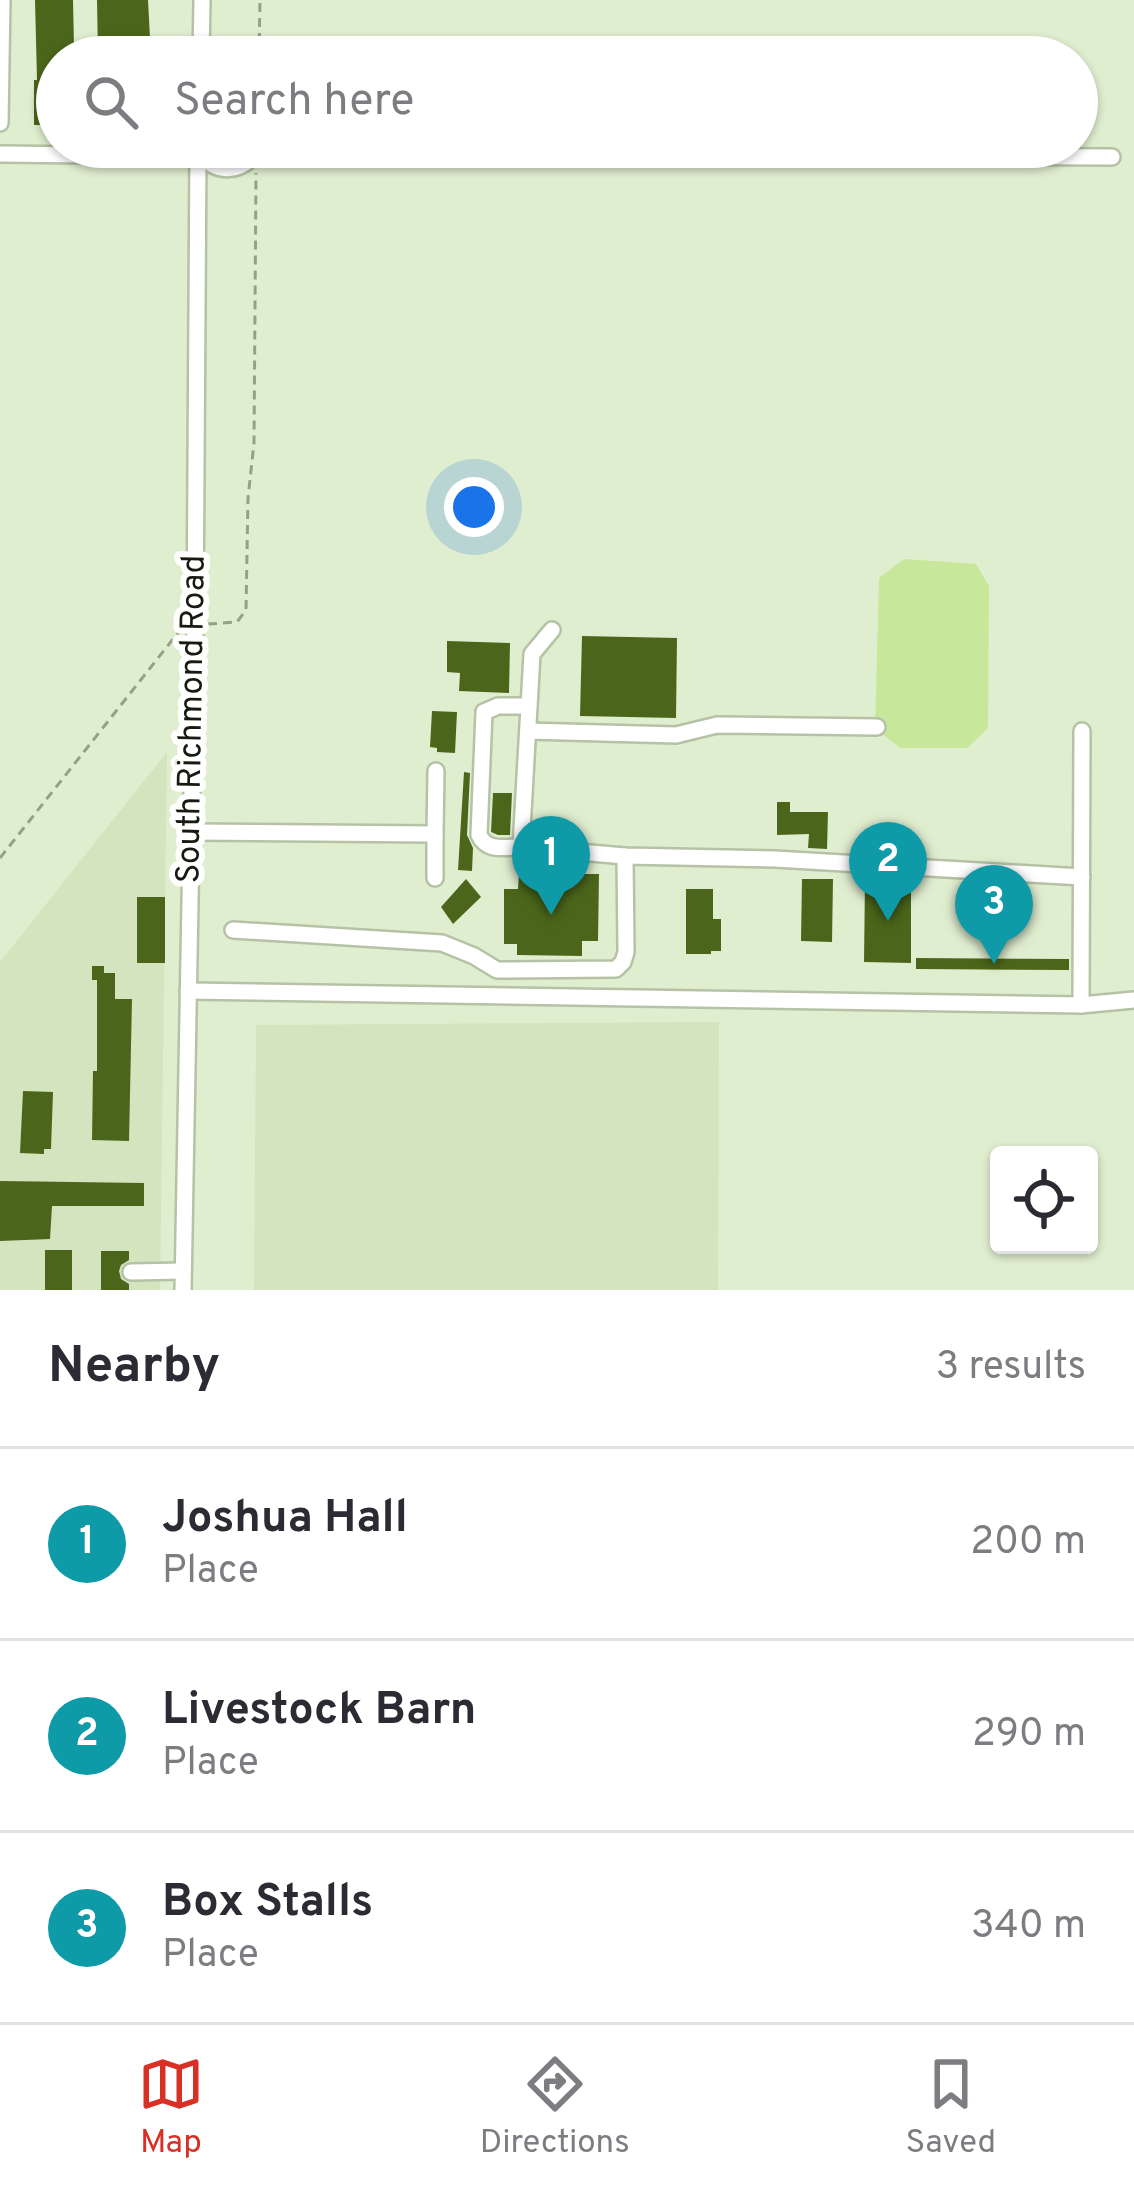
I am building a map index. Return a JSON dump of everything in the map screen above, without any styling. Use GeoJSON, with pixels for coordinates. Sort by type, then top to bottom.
{"type":"FeatureCollection","features":[{"type":"Feature","properties":{"kind":"street"},"geometry":{"type":"LineString","coordinates":[[0,123],[2,0]]}},
{"type":"Feature","properties":{"kind":"street"},"geometry":{"type":"LineString","coordinates":[[201,36],[202,0]]}},
{"type":"Feature","properties":{"kind":"street"},"geometry":{"type":"LineString","coordinates":[[0,154],[36,154]]}},
{"type":"Feature","properties":{"kind":"street"},"geometry":{"type":"LineString","coordinates":[[1098,157],[1112,157]]}},
{"type":"Feature","properties":{"kind":"street","name":"South Richmond Road"},"geometry":{"type":"LineString","coordinates":[[183,1290],[200,168]]}},
{"type":"Feature","properties":{"kind":"street"},"geometry":{"type":"LineString","coordinates":[[521,848],[532,653],[552,630]]}},
{"type":"Feature","properties":{"kind":"street"},"geometry":{"type":"LineString","coordinates":[[529,706],[498,706],[484,712],[479,835],[489,848],[1082,877]]}},
{"type":"Feature","properties":{"kind":"street"},"geometry":{"type":"LineString","coordinates":[[528,731],[676,735],[717,725],[877,727]]}},
{"type":"Feature","properties":{"kind":"street"},"geometry":{"type":"LineString","coordinates":[[1081,1005],[1082,731]]}},
{"type":"Feature","properties":{"kind":"street"},"geometry":{"type":"LineString","coordinates":[[435,878],[436,771]]}},
{"type":"Feature","properties":{"kind":"street"},"geometry":{"type":"LineString","coordinates":[[191,832],[435,834]]}},
{"type":"Feature","properties":{"kind":"street"},"geometry":{"type":"LineString","coordinates":[[233,930],[442,943],[497,970],[616,969],[626,952],[625,856]]}},
{"type":"Feature","properties":{"kind":"street"},"geometry":{"type":"LineString","coordinates":[[188,991],[1081,1005],[1134,1000]]}},
{"type":"Feature","properties":{"kind":"street"},"geometry":{"type":"LineString","coordinates":[[131,1272],[183,1271]]}},
{"type":"Feature","properties":{"kind":"path"},"geometry":{"type":"LineString","coordinates":[[259,36],[260,0]]}},
{"type":"Feature","properties":{"kind":"shaded area"},"geometry":{"type":"Polygon","coordinates":[[[167,752],[160,1290],[0,1290],[0,962],[167,752]]]}},
{"type":"Feature","properties":{"kind":"shaded area"},"geometry":{"type":"Polygon","coordinates":[[[719,1022],[718,1290],[254,1290],[256,1025],[719,1022]]]}},
{"type":"Feature","properties":{"kind":"green space"},"geometry":{"type":"Polygon","coordinates":[[[904,559],[976,564],[989,586],[988,728],[967,748],[900,748],[875,728],[879,578],[904,559]]]}},
{"type":"Feature","properties":{"kind":"building"},"geometry":{"type":"Polygon","coordinates":[[[35,0],[73,0],[74,36],[36,36],[36,40],[35,0]]]}},
{"type":"Feature","properties":{"kind":"building"},"geometry":{"type":"Polygon","coordinates":[[[97,0],[148,0],[150,36],[98,36],[97,0]]]}},
{"type":"Feature","properties":{"kind":"building"},"geometry":{"type":"Polygon","coordinates":[[[582,636],[677,638],[676,718],[580,716],[582,636]]]}},
{"type":"Feature","properties":{"kind":"building"},"geometry":{"type":"Polygon","coordinates":[[[447,641],[510,643],[509,693],[459,691],[460,673],[447,672],[447,641]]]}},
{"type":"Feature","properties":{"kind":"building"},"geometry":{"type":"Polygon","coordinates":[[[432,711],[457,712],[455,753],[430,747],[432,711]]]}},
{"type":"Feature","properties":{"kind":"building"},"geometry":{"type":"Polygon","coordinates":[[[464,772],[470,773],[467,835],[473,848],[472,871],[458,870],[464,772]]]}},
{"type":"Feature","properties":{"kind":"building"},"geometry":{"type":"Polygon","coordinates":[[[493,793],[512,793],[510,835],[491,832],[493,793]]]}},
{"type":"Feature","properties":{"kind":"building"},"geometry":{"type":"Polygon","coordinates":[[[777,802],[790,802],[790,812],[828,812],[827,849],[808,848],[809,834],[777,835],[777,802]]]}},
{"type":"Feature","properties":{"kind":"building"},"geometry":{"type":"Polygon","coordinates":[[[519,874],[599,874],[598,941],[582,941],[582,956],[517,955],[517,944],[504,944],[504,889],[518,889],[519,874]]]}},
{"type":"Feature","properties":{"kind":"building"},"geometry":{"type":"Polygon","coordinates":[[[466,879],[481,897],[453,924],[441,907],[466,879]]]}},
{"type":"Feature","properties":{"kind":"building"},"geometry":{"type":"Polygon","coordinates":[[[802,879],[833,879],[832,942],[801,941],[802,879]]]}},
{"type":"Feature","properties":{"kind":"building"},"geometry":{"type":"Polygon","coordinates":[[[865,880],[911,880],[911,963],[864,962],[865,880]]]}},
{"type":"Feature","properties":{"kind":"building"},"geometry":{"type":"Polygon","coordinates":[[[686,889],[713,889],[713,919],[721,919],[721,951],[686,954],[686,889]]]}},
{"type":"Feature","properties":{"kind":"building"},"geometry":{"type":"Polygon","coordinates":[[[137,897],[165,897],[165,963],[137,963],[137,897]]]}},
{"type":"Feature","properties":{"kind":"building"},"geometry":{"type":"Polygon","coordinates":[[[916,958],[1069,959],[1069,970],[916,969],[916,958]]]}},
{"type":"Feature","properties":{"kind":"building"},"geometry":{"type":"Polygon","coordinates":[[[92,966],[115,973],[115,999],[132,999],[129,1141],[92,1140],[97,980],[92,980],[92,966]]]}},
{"type":"Feature","properties":{"kind":"building"},"geometry":{"type":"Polygon","coordinates":[[[23,1091],[53,1092],[51,1149],[44,1149],[44,1154],[20,1153],[23,1091]]]}},
{"type":"Feature","properties":{"kind":"building"},"geometry":{"type":"Polygon","coordinates":[[[0,1181],[144,1183],[144,1206],[52,1206],[50,1239],[0,1241],[0,1181]]]}},
{"type":"Feature","properties":{"kind":"building"},"geometry":{"type":"Polygon","coordinates":[[[45,1250],[72,1250],[72,1290],[45,1290],[45,1250]]]}},
{"type":"Feature","properties":{"kind":"building"},"geometry":{"type":"Polygon","coordinates":[[[101,1251],[129,1251],[129,1260],[119,1271],[129,1290],[101,1290],[101,1251]]]}},
{"type":"Feature","properties":{"kind":"place","name":"Joshua Hall"},"geometry":{"type":"Point","coordinates":[551,915]}},
{"type":"Feature","properties":{"kind":"place","name":"Livestock Barn"},"geometry":{"type":"Point","coordinates":[888,921]}},
{"type":"Feature","properties":{"kind":"place","name":"Box Stalls"},"geometry":{"type":"Point","coordinates":[994,964]}}]}
